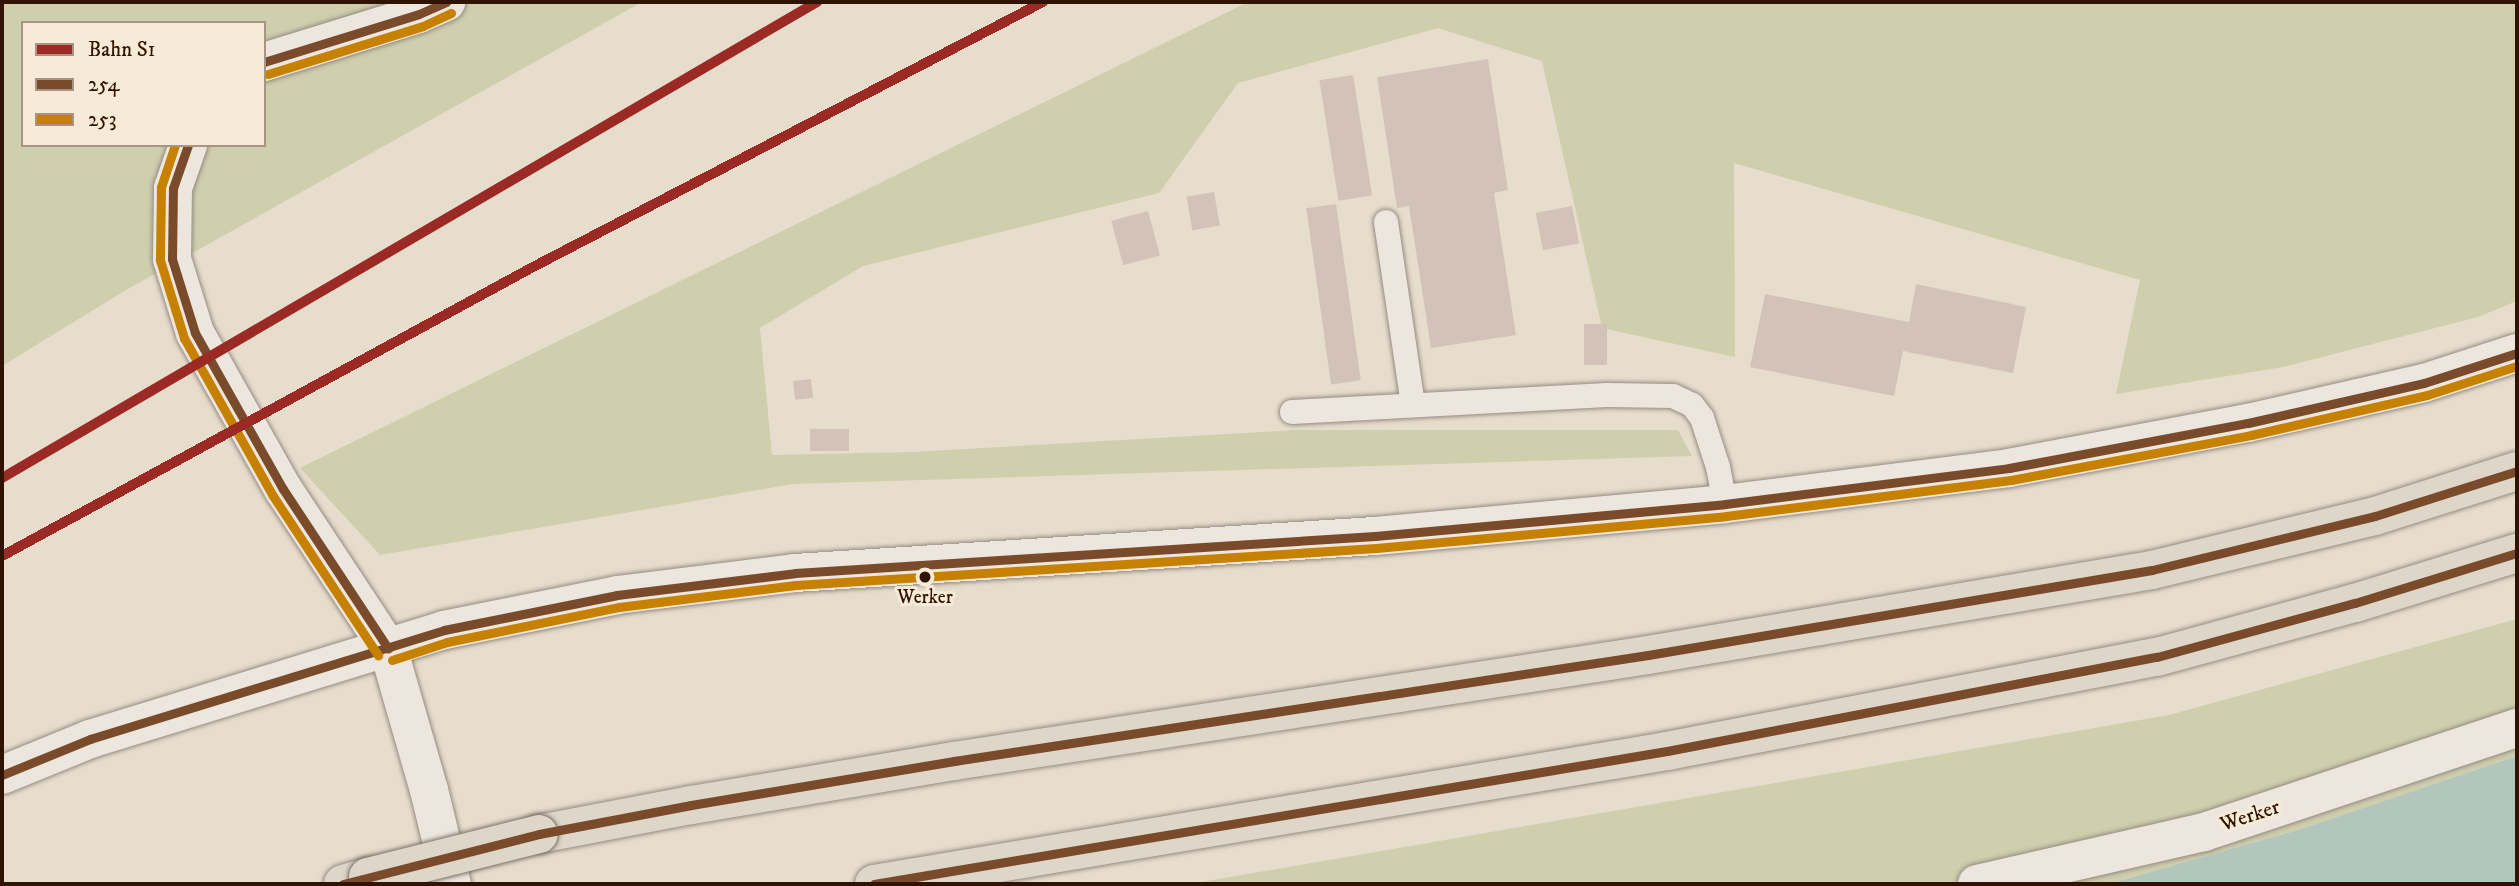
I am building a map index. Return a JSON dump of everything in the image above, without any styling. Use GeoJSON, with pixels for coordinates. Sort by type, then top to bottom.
{"type":"FeatureCollection","features":[{"type":"Feature","properties":{"kind":"highway"},"geometry":{"type":"LineString","coordinates":[[355,881],[539,834],[691,805],[954,761],[1648,655],[2152,570],[2375,516],[2517,471]]}},
{"type":"Feature","properties":{"kind":"highway"},"geometry":{"type":"LineString","coordinates":[[874,884],[1667,751],[2157,657],[2355,603],[2517,553]]}},
{"type":"Feature","properties":{"kind":"main road"},"geometry":{"type":"LineString","coordinates":[[266,61],[419,14],[446,2]]}},
{"type":"Feature","properties":{"kind":"main road"},"geometry":{"type":"LineString","coordinates":[[187,147],[173,188],[172,259],[195,333],[283,489],[388,648],[429,790],[452,884]]}},
{"type":"Feature","properties":{"kind":"main road"},"geometry":{"type":"LineString","coordinates":[[2,775],[90,739],[444,630],[617,595],[795,573],[1376,536],[1725,504],[2009,468],[2235,425],[2424,383],[2517,353]]}},
{"type":"Feature","properties":{"kind":"main road","name":"Werker"},"geometry":{"type":"LineString","coordinates":[[1977,884],[2204,832],[2517,728]]}},
{"type":"Feature","properties":{"kind":"lane"},"geometry":{"type":"LineString","coordinates":[[1386,222],[1413,405]]}},
{"type":"Feature","properties":{"kind":"lane"},"geometry":{"type":"LineString","coordinates":[[1292,412],[1607,395],[1673,396],[1692,405],[1702,418],[1718,467],[1725,504]]}},
{"type":"Feature","properties":{"kind":"green space"},"geometry":{"type":"Polygon","coordinates":[[[2,2],[642,2],[126,290],[2,366],[2,2]]]}},
{"type":"Feature","properties":{"kind":"green space"},"geometry":{"type":"Polygon","coordinates":[[[1248,2],[2517,2],[2517,301],[2478,317],[2283,367],[2116,394],[2140,280],[1734,163],[1735,357],[1602,328],[1542,61],[1438,28],[1238,83],[1159,193],[863,266],[760,328],[772,455],[913,452],[1296,430],[1678,430],[1692,456],[793,484],[380,555],[300,468],[1248,2]]]}},
{"type":"Feature","properties":{"kind":"green space"},"geometry":{"type":"Polygon","coordinates":[[[2517,619],[2517,756],[2298,830],[2109,884],[1190,884],[2169,715],[2517,619]]]}},
{"type":"Feature","properties":{"kind":"shaded area"},"geometry":{"type":"Polygon","coordinates":[[[2517,756],[2517,884],[2109,884],[2298,830],[2517,756]]]}},
{"type":"Feature","properties":{"kind":"building"},"geometry":{"type":"Polygon","coordinates":[[[1488,59],[1508,190],[1494,193],[1516,335],[1431,348],[1409,206],[1397,208],[1377,77],[1488,59]]]}},
{"type":"Feature","properties":{"kind":"building"},"geometry":{"type":"Polygon","coordinates":[[[1353,75],[1372,195],[1339,201],[1319,80],[1353,75]]]}},
{"type":"Feature","properties":{"kind":"building"},"geometry":{"type":"Polygon","coordinates":[[[1214,192],[1220,225],[1192,230],[1186,197],[1214,192]]]}},
{"type":"Feature","properties":{"kind":"building"},"geometry":{"type":"Polygon","coordinates":[[[1336,204],[1361,380],[1331,384],[1306,208],[1336,204]]]}},
{"type":"Feature","properties":{"kind":"building"},"geometry":{"type":"Polygon","coordinates":[[[1572,206],[1579,243],[1543,250],[1536,213],[1572,206]]]}},
{"type":"Feature","properties":{"kind":"building"},"geometry":{"type":"Polygon","coordinates":[[[1148,211],[1160,255],[1123,265],[1111,221],[1148,211]]]}},
{"type":"Feature","properties":{"kind":"building"},"geometry":{"type":"Polygon","coordinates":[[[1916,284],[2026,307],[2013,373],[1903,351],[1894,396],[1750,367],[1765,294],[1909,322],[1916,284]]]}},
{"type":"Feature","properties":{"kind":"building"},"geometry":{"type":"Polygon","coordinates":[[[1584,324],[1607,324],[1607,365],[1584,365],[1584,324]]]}},
{"type":"Feature","properties":{"kind":"building"},"geometry":{"type":"Polygon","coordinates":[[[811,379],[813,398],[795,400],[793,381],[811,379]]]}},
{"type":"Feature","properties":{"kind":"building"},"geometry":{"type":"Polygon","coordinates":[[[810,429],[849,429],[849,451],[810,451],[810,429]]]}},
{"type":"Feature","properties":{"kind":"rail line","name":"S1"},"geometry":{"type":"LineString","coordinates":[[2,478],[817,2]]}},
{"type":"Feature","properties":{"kind":"rail line","name":"S1"},"geometry":{"type":"LineString","coordinates":[[2,556],[533,267],[1043,2]]}},
{"type":"Feature","properties":{"kind":"transit line","name":"254"},"geometry":{"type":"LineString","coordinates":[[266,61],[419,14],[446,2]]}},
{"type":"Feature","properties":{"kind":"transit line","name":"253"},"geometry":{"type":"LineString","coordinates":[[268,74],[423,26],[451,13]]}},
{"type":"Feature","properties":{"kind":"transit line","name":"253"},"geometry":{"type":"LineString","coordinates":[[174,147],[161,187],[160,260],[184,338],[273,496],[378,655]]}},
{"type":"Feature","properties":{"kind":"transit line","name":"254"},"geometry":{"type":"LineString","coordinates":[[187,147],[173,188],[172,259],[195,333],[283,489],[388,648]]}},
{"type":"Feature","properties":{"kind":"transit line","name":"254"},"geometry":{"type":"LineString","coordinates":[[2,775],[90,739],[444,630],[617,595],[795,573],[1375,536],[1725,504],[2009,468],[2248,423],[2424,383],[2517,353]]}},
{"type":"Feature","properties":{"kind":"transit line","name":"253"},"geometry":{"type":"LineString","coordinates":[[392,660],[447,642],[619,607],[796,585],[1376,548],[1726,516],[2011,480],[2251,435],[2427,395],[2517,366]]}},
{"type":"Feature","properties":{"kind":"transit line","name":"254"},"geometry":{"type":"LineString","coordinates":[[343,884],[539,834],[691,805],[954,761],[1648,655],[2152,570],[2375,516],[2517,471]]}},
{"type":"Feature","properties":{"kind":"transit line","name":"254"},"geometry":{"type":"LineString","coordinates":[[874,884],[1667,751],[2157,657],[2355,603],[2517,553]]}},
{"type":"Feature","properties":{"kind":"place","name":"Werker"},"geometry":{"type":"Point","coordinates":[925,577]}}]}
